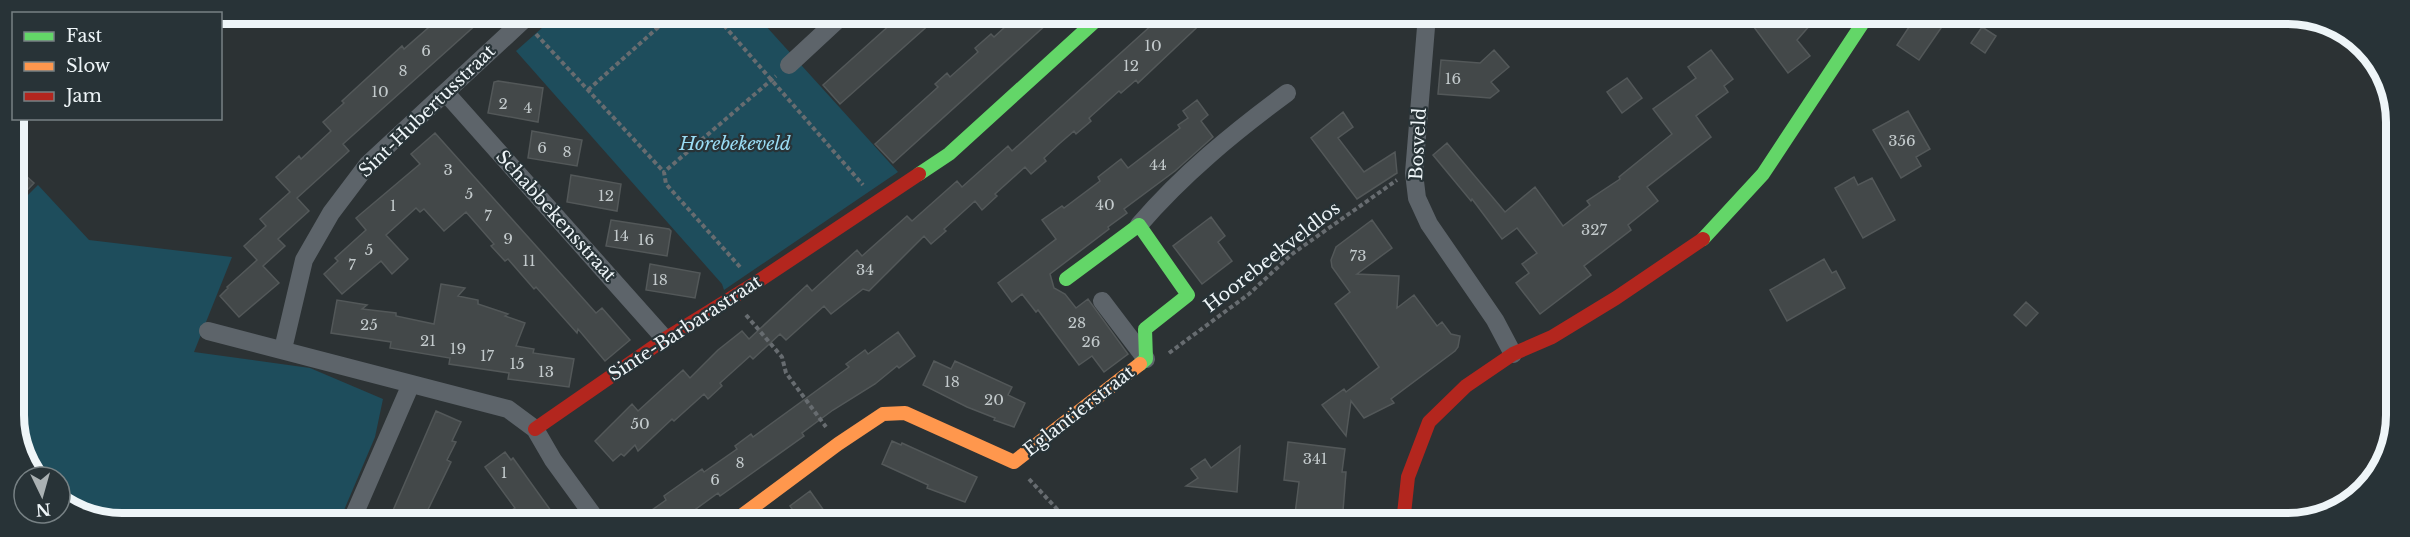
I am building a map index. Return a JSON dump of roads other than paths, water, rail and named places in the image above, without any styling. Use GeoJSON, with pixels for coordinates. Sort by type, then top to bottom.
{"type":"FeatureCollection","features":[{"type":"Feature","properties":{"kind":"street","name":"Sint-Hubertusstraat"},"geometry":{"type":"LineString","coordinates":[[283,349],[304,260],[331,213],[368,164],[518,24]]}},
{"type":"Feature","properties":{"kind":"street"},"geometry":{"type":"LineString","coordinates":[[789,65],[833,24]]}},
{"type":"Feature","properties":{"kind":"street","name":"Sinte-Barbarastraat"},"geometry":{"type":"LineString","coordinates":[[535,429],[665,339],[732,298],[949,154],[1092,24]]}},
{"type":"Feature","properties":{"kind":"street","name":"Bosveld"},"geometry":{"type":"LineString","coordinates":[[1426,24],[1414,173],[1418,198],[1429,224],[1494,320],[1514,354]]}},
{"type":"Feature","properties":{"kind":"street"},"geometry":{"type":"LineString","coordinates":[[1404,513],[1408,477],[1430,422],[1466,386],[1514,354],[1562,332],[1705,237],[1763,174],[1863,24]]}},
{"type":"Feature","properties":{"kind":"street","name":"Schabbekensstraat"},"geometry":{"type":"LineString","coordinates":[[446,93],[665,339]]}},
{"type":"Feature","properties":{"kind":"street"},"geometry":{"type":"LineString","coordinates":[[1066,279],[1138,225],[1171,188],[1229,136],[1287,93]]}},
{"type":"Feature","properties":{"kind":"street","name":"Eglantierstraat"},"geometry":{"type":"LineString","coordinates":[[1138,225],[1188,295],[1144,329],[1146,359]]}},
{"type":"Feature","properties":{"kind":"street","name":"Eglantierstraat"},"geometry":{"type":"LineString","coordinates":[[1102,301],[1146,359]]}},
{"type":"Feature","properties":{"kind":"street"},"geometry":{"type":"LineString","coordinates":[[208,331],[508,409],[535,429],[553,460],[591,513]]}},
{"type":"Feature","properties":{"kind":"street","name":"Eglantierstraat"},"geometry":{"type":"LineString","coordinates":[[752,513],[838,444],[884,414],[905,413],[1014,462],[1146,359]]}},
{"type":"Feature","properties":{"kind":"street"},"geometry":{"type":"LineString","coordinates":[[355,513],[411,384]]}},
{"type":"Feature","properties":{"kind":"park label","name":"Horebekeveld"},"geometry":{"type":"Point","coordinates":[735,144]}}]}
